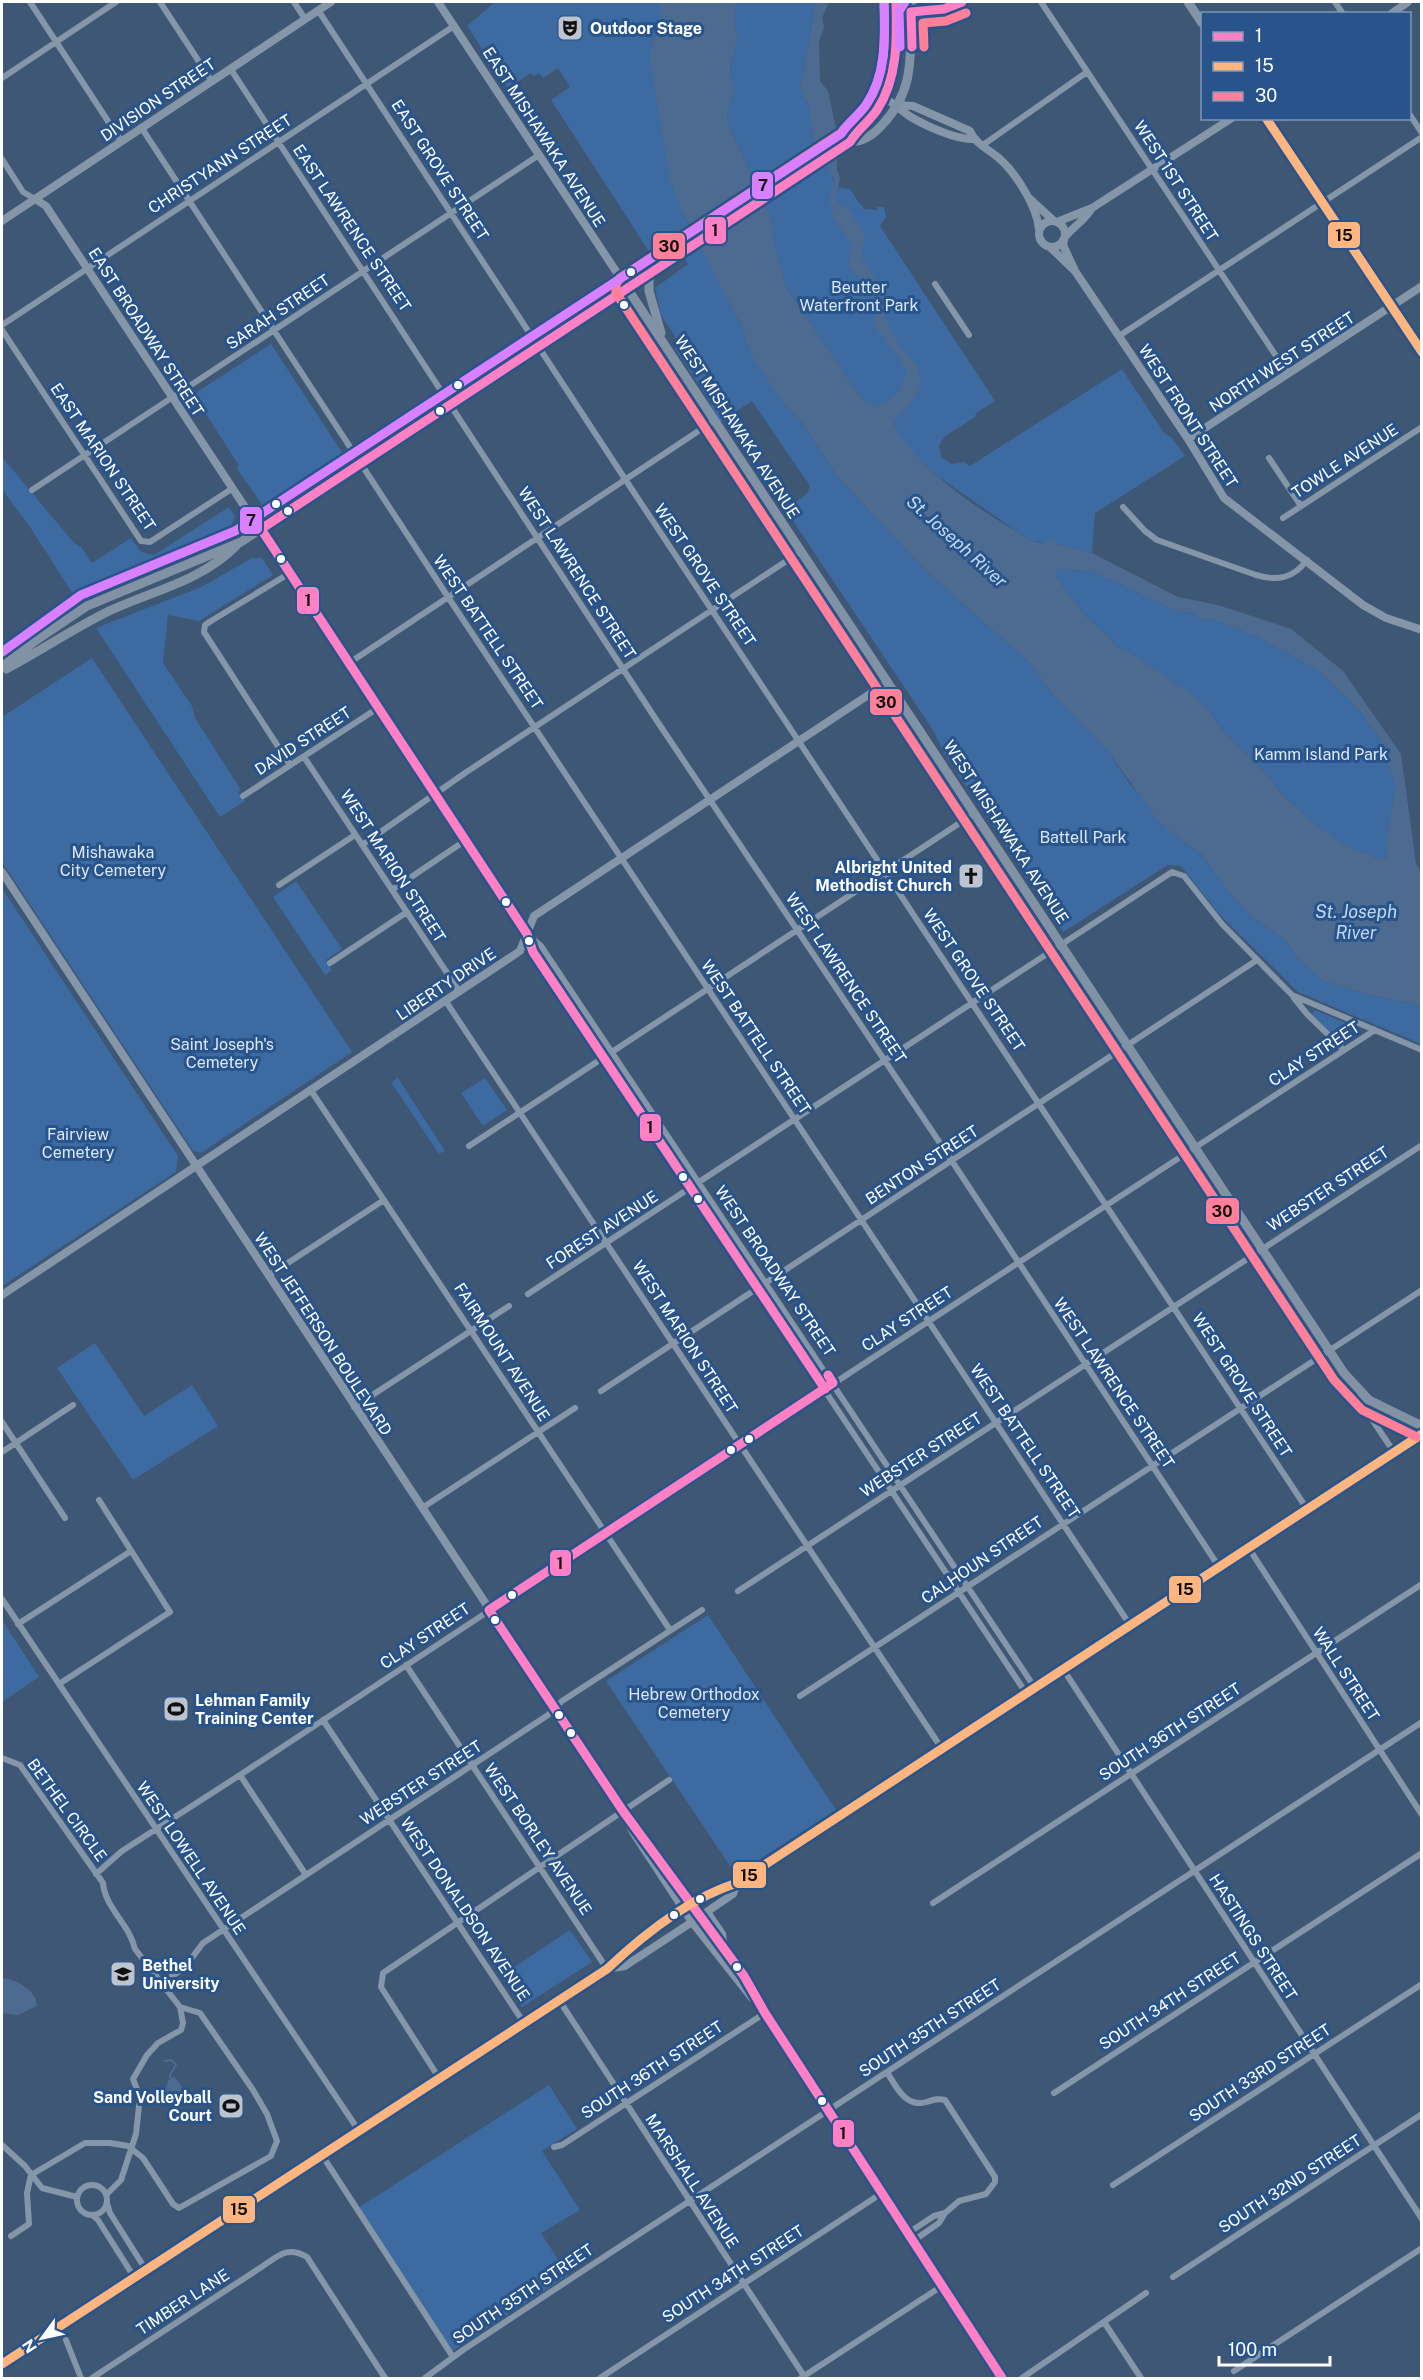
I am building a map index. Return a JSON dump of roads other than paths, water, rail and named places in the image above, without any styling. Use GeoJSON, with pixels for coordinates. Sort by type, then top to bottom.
{"type":"FeatureCollection","features":[{"type":"Feature","properties":{"kind":"main road"},"geometry":{"type":"LineString","coordinates":[[847,145],[858,142],[879,129],[898,105],[908,81],[911,65],[912,2]]}},
{"type":"Feature","properties":{"kind":"main road"},"geometry":{"type":"LineString","coordinates":[[1188,2],[1201,20]]}},
{"type":"Feature","properties":{"kind":"main road"},"geometry":{"type":"LineString","coordinates":[[2,669],[35,641],[87,606],[241,542],[847,145],[872,117],[884,98],[894,62],[896,6]]}},
{"type":"Feature","properties":{"kind":"main road"},"geometry":{"type":"LineString","coordinates":[[1267,120],[1422,353]]}},
{"type":"Feature","properties":{"kind":"main road"},"geometry":{"type":"LineString","coordinates":[[650,273],[649,291],[664,344]]}},
{"type":"Feature","properties":{"kind":"main road","name":"WEST MISHAWAKA AVENUE"},"geometry":{"type":"LineString","coordinates":[[627,288],[1328,1349],[1360,1393],[1381,1408],[1422,1426]]}},
{"type":"Feature","properties":{"kind":"main road"},"geometry":{"type":"LineString","coordinates":[[2,669],[47,648],[98,616],[202,573],[221,562],[241,542]]}},
{"type":"Feature","properties":{"kind":"street"},"geometry":{"type":"LineString","coordinates":[[30,2],[120,141]]}},
{"type":"Feature","properties":{"kind":"street"},"geometry":{"type":"LineString","coordinates":[[2,78],[116,2]]}},
{"type":"Feature","properties":{"kind":"street"},"geometry":{"type":"LineString","coordinates":[[160,2],[211,80]]}},
{"type":"Feature","properties":{"kind":"street"},"geometry":{"type":"LineString","coordinates":[[294,2],[305,19]]}},
{"type":"Feature","properties":{"kind":"street","name":"DIVISION STREET"},"geometry":{"type":"LineString","coordinates":[[2,221],[331,2]]}},
{"type":"Feature","properties":{"kind":"street","name":"EAST MISHAWAKA AVENUE"},"geometry":{"type":"LineString","coordinates":[[438,2],[627,288]]}},
{"type":"Feature","properties":{"kind":"street"},"geometry":{"type":"LineString","coordinates":[[896,6],[911,12],[944,9],[962,2]]}},
{"type":"Feature","properties":{"kind":"street","name":"WEST 1ST STREET"},"geometry":{"type":"LineString","coordinates":[[1041,2],[1288,374]]}},
{"type":"Feature","properties":{"kind":"street"},"geometry":{"type":"LineString","coordinates":[[1394,12],[1408,2]]}},
{"type":"Feature","properties":{"kind":"street","name":"EAST GROVE STREET"},"geometry":{"type":"LineString","coordinates":[[318,10],[539,346]]}},
{"type":"Feature","properties":{"kind":"street","name":"CHRISTYANN STREET"},"geometry":{"type":"LineString","coordinates":[[2,325],[454,26]]}},
{"type":"Feature","properties":{"kind":"street","name":"EAST LAWRENCE STREET"},"geometry":{"type":"LineString","coordinates":[[230,68],[450,404]]}},
{"type":"Feature","properties":{"kind":"street"},"geometry":{"type":"LineString","coordinates":[[983,145],[1087,72]]}},
{"type":"Feature","properties":{"kind":"street"},"geometry":{"type":"LineString","coordinates":[[884,98],[898,105],[913,106],[970,131],[973,139],[1002,161],[1030,200],[1038,219],[1039,236],[1042,243],[1051,248],[1059,246],[1077,224],[1085,219],[1092,208]]}},
{"type":"Feature","properties":{"kind":"street"},"geometry":{"type":"LineString","coordinates":[[1119,336],[1323,203],[1422,135],[1411,117]]}},
{"type":"Feature","properties":{"kind":"street"},"geometry":{"type":"LineString","coordinates":[[1039,229],[1045,223],[1092,208],[1229,120]]}},
{"type":"Feature","properties":{"kind":"street","name":"WEST BATTELL STREET"},"geometry":{"type":"LineString","coordinates":[[141,127],[448,597],[1130,1625]]}},
{"type":"Feature","properties":{"kind":"street","name":"SARAH STREET"},"geometry":{"type":"LineString","coordinates":[[32,490],[539,155]]}},
{"type":"Feature","properties":{"kind":"street","name":"EAST BROADWAY STREET"},"geometry":{"type":"LineString","coordinates":[[2,159],[23,192],[46,206],[261,529]]}},
{"type":"Feature","properties":{"kind":"street"},"geometry":{"type":"LineString","coordinates":[[1030,200],[1063,226],[1064,239]]}},
{"type":"Feature","properties":{"kind":"street","name":"WEST FRONT STREET"},"geometry":{"type":"LineString","coordinates":[[1064,239],[1063,245],[1075,271],[1188,439],[1224,498],[1364,605],[1386,618],[1422,630]]}},
{"type":"Feature","properties":{"kind":"street","name":"WEST FRONT STREET"},"geometry":{"type":"LineString","coordinates":[[1051,248],[1075,271]]}},
{"type":"Feature","properties":{"kind":"street"},"geometry":{"type":"LineString","coordinates":[[935,284],[969,335]]}},
{"type":"Feature","properties":{"kind":"street","name":"NORTH WEST STREET"},"geometry":{"type":"LineString","coordinates":[[1188,439],[1422,286]]}},
{"type":"Feature","properties":{"kind":"street","name":"EAST MARION STREET"},"geometry":{"type":"LineString","coordinates":[[2,330],[144,543],[150,542],[233,488]]}},
{"type":"Feature","properties":{"kind":"street","name":"WEST GROVE STREET"},"geometry":{"type":"LineString","coordinates":[[539,346],[1307,1509]]}},
{"type":"Feature","properties":{"kind":"street","name":"WEST LAWRENCE STREET"},"geometry":{"type":"LineString","coordinates":[[450,404],[1219,1567]]}},
{"type":"Feature","properties":{"kind":"street"},"geometry":{"type":"LineString","coordinates":[[349,663],[715,420]]}},
{"type":"Feature","properties":{"kind":"street","name":"TOWLE AVENUE"},"geometry":{"type":"LineString","coordinates":[[1283,518],[1422,427]]}},
{"type":"Feature","properties":{"kind":"street"},"geometry":{"type":"LineString","coordinates":[[1269,458],[1301,506]]}},
{"type":"Feature","properties":{"kind":"street"},"geometry":{"type":"LineString","coordinates":[[1123,507],[1145,531],[1158,540],[1256,575],[1269,578],[1293,575],[1307,560]]}},
{"type":"Feature","properties":{"kind":"street","name":"WEST BROADWAY STREET"},"geometry":{"type":"LineString","coordinates":[[261,529],[527,934],[533,952],[1026,1693]]}},
{"type":"Feature","properties":{"kind":"street"},"geometry":{"type":"LineString","coordinates":[[362,845],[535,727],[800,552]]}},
{"type":"Feature","properties":{"kind":"street"},"geometry":{"type":"LineString","coordinates":[[290,573],[205,625],[204,632],[290,765]]}},
{"type":"Feature","properties":{"kind":"street","name":"LIBERTY DRIVE"},"geometry":{"type":"LineString","coordinates":[[2,1295],[520,951],[534,916],[888,682]]}},
{"type":"Feature","properties":{"kind":"street","name":"DAVID STREET"},"geometry":{"type":"LineString","coordinates":[[243,796],[378,708]]}},
{"type":"Feature","properties":{"kind":"street","name":"WEST MARION STREET"},"geometry":{"type":"LineString","coordinates":[[304,757],[459,991]]}},
{"type":"Feature","properties":{"kind":"street"},"geometry":{"type":"LineString","coordinates":[[469,1146],[975,813]]}},
{"type":"Feature","properties":{"kind":"street"},"geometry":{"type":"LineString","coordinates":[[279,885],[356,835]]}},
{"type":"Feature","properties":{"kind":"street"},"geometry":{"type":"LineString","coordinates":[[392,890],[466,840]]}},
{"type":"Feature","properties":{"kind":"street","name":"WEST JEFFERSON BOULEVARD"},"geometry":{"type":"LineString","coordinates":[[2,872],[555,1708],[684,1911],[696,1919]]}},
{"type":"Feature","properties":{"kind":"street","name":"FOREST AVENUE"},"geometry":{"type":"LineString","coordinates":[[528,1294],[1172,872],[1184,876],[1211,912],[1257,960]]}},
{"type":"Feature","properties":{"kind":"street"},"geometry":{"type":"LineString","coordinates":[[330,963],[407,912]]}},
{"type":"Feature","properties":{"kind":"street","name":"WEST BROADWAY STREET"},"geometry":{"type":"LineString","coordinates":[[527,934],[541,946],[1035,1688]]}},
{"type":"Feature","properties":{"kind":"street"},"geometry":{"type":"LineString","coordinates":[[1257,960],[1344,1050]]}},
{"type":"Feature","properties":{"kind":"street","name":"BENTON STREET"},"geometry":{"type":"LineString","coordinates":[[601,1391],[1257,960]]}},
{"type":"Feature","properties":{"kind":"street"},"geometry":{"type":"LineString","coordinates":[[1292,995],[1422,1050]]}},
{"type":"Feature","properties":{"kind":"street","name":"WEST MARION STREET"},"geometry":{"type":"LineString","coordinates":[[446,1000],[942,1749]]}},
{"type":"Feature","properties":{"kind":"street","name":"CLAY STREET"},"geometry":{"type":"LineString","coordinates":[[96,1874],[122,1851],[1375,1030]]}},
{"type":"Feature","properties":{"kind":"street","name":"FAIRMOUNT AVENUE"},"geometry":{"type":"LineString","coordinates":[[310,1089],[670,1630]]}},
{"type":"Feature","properties":{"kind":"street","name":"WEBSTER STREET"},"geometry":{"type":"LineString","coordinates":[[738,1591],[1422,1145]]}},
{"type":"Feature","properties":{"kind":"street"},"geometry":{"type":"LineString","coordinates":[[268,1276],[384,1200]]}},
{"type":"Feature","properties":{"kind":"street","name":"CALHOUN STREET"},"geometry":{"type":"LineString","coordinates":[[800,1696],[1328,1349],[1422,1290]]}},
{"type":"Feature","properties":{"kind":"street"},"geometry":{"type":"LineString","coordinates":[[354,1407],[509,1306]]}},
{"type":"Feature","properties":{"kind":"street","name":"WEST MISHAWAKA AVENUE"},"geometry":{"type":"LineString","coordinates":[[1360,1393],[1365,1409],[1394,1452]]}},
{"type":"Feature","properties":{"kind":"street"},"geometry":{"type":"LineString","coordinates":[[2,1452],[73,1405]]}},
{"type":"Feature","properties":{"kind":"street"},"geometry":{"type":"LineString","coordinates":[[422,1508],[575,1408]]}},
{"type":"Feature","properties":{"kind":"street"},"geometry":{"type":"LineString","coordinates":[[2,1422],[66,1518]]}},
{"type":"Feature","properties":{"kind":"street"},"geometry":{"type":"LineString","coordinates":[[2,2364],[607,1969],[620,1956],[684,1911],[726,1885],[737,1883],[1422,1434]]}},
{"type":"Feature","properties":{"kind":"street"},"geometry":{"type":"LineString","coordinates":[[59,1684],[170,1612],[99,1500]]}},
{"type":"Feature","properties":{"kind":"street","name":"WALL STREET"},"geometry":{"type":"LineString","coordinates":[[1248,1547],[1422,1815]]}},
{"type":"Feature","properties":{"kind":"street"},"geometry":{"type":"LineString","coordinates":[[18,1624],[131,1551]]}},
{"type":"Feature","properties":{"kind":"street","name":"SOUTH 36TH STREET"},"geometry":{"type":"LineString","coordinates":[[933,1903],[1422,1584]]}},
{"type":"Feature","properties":{"kind":"street","name":"WEST LOWELL AVENUE"},"geometry":{"type":"LineString","coordinates":[[2,1599],[359,2131]]}},
{"type":"Feature","properties":{"kind":"street","name":"WEBSTER STREET"},"geometry":{"type":"LineString","coordinates":[[161,1984],[185,1967],[202,1943],[548,1715],[562,1701],[702,1610]]}},
{"type":"Feature","properties":{"kind":"street","name":"WEST BORLEY AVENUE"},"geometry":{"type":"LineString","coordinates":[[406,1665],[607,1969]]}},
{"type":"Feature","properties":{"kind":"street","name":"HASTINGS STREET"},"geometry":{"type":"LineString","coordinates":[[1063,1669],[1422,2219]]}},
{"type":"Feature","properties":{"kind":"street","name":"WEST DONALDSON AVENUE"},"geometry":{"type":"LineString","coordinates":[[323,1720],[524,2023]]}},
{"type":"Feature","properties":{"kind":"street","name":"SOUTH 35TH STREET"},"geometry":{"type":"LineString","coordinates":[[425,2379],[453,2356],[1422,1722]]}},
{"type":"Feature","properties":{"kind":"street","name":"BETHEL CIRCLE"},"geometry":{"type":"LineString","coordinates":[[2,1758],[20,1765],[103,1883],[104,1894],[133,1938],[135,1949],[161,1984],[180,2007],[200,2013],[267,2114],[277,2146],[266,2159],[179,2208],[173,2204],[143,2158],[132,2149]]}},
{"type":"Feature","properties":{"kind":"street"},"geometry":{"type":"LineString","coordinates":[[240,1775],[306,1875]]}},
{"type":"Feature","properties":{"kind":"street"},"geometry":{"type":"LineString","coordinates":[[439,2078],[381,1987],[381,1978],[386,1969],[669,1780]]}},
{"type":"Feature","properties":{"kind":"street","name":"WEST JEFFERSON BOULEVARD"},"geometry":{"type":"LineString","coordinates":[[622,1811],[638,1829],[692,1906],[696,1919]]}},
{"type":"Feature","properties":{"kind":"street","name":"SOUTH 34TH STREET"},"geometry":{"type":"LineString","coordinates":[[1054,2093],[1422,1852]]}},
{"type":"Feature","properties":{"kind":"street"},"geometry":{"type":"LineString","coordinates":[[607,1969],[625,1966],[707,1912],[733,1894],[737,1883]]}},
{"type":"Feature","properties":{"kind":"street"},"geometry":{"type":"LineString","coordinates":[[707,1912],[722,1934],[724,1949]]}},
{"type":"Feature","properties":{"kind":"street"},"geometry":{"type":"LineString","coordinates":[[696,1919],[724,1949],[744,1976],[765,2013],[1002,2379]]}},
{"type":"Feature","properties":{"kind":"street"},"geometry":{"type":"LineString","coordinates":[[696,1919],[765,2013]]}},
{"type":"Feature","properties":{"kind":"street","name":"SOUTH 33RD STREET"},"geometry":{"type":"LineString","coordinates":[[1113,2185],[1422,1984]]}},
{"type":"Feature","properties":{"kind":"street","name":"MARSHALL AVENUE"},"geometry":{"type":"LineString","coordinates":[[560,2000],[802,2378]]}},
{"type":"Feature","properties":{"kind":"street"},"geometry":{"type":"LineString","coordinates":[[92,2215],[103,2210],[107,2199],[121,2180],[132,2149],[140,2097],[133,2079],[136,2071],[153,2048],[181,2030],[183,2023],[180,2007]]}},
{"type":"Feature","properties":{"kind":"street","name":"SOUTH 36TH STREET"},"geometry":{"type":"LineString","coordinates":[[554,2147],[562,2145],[765,2013]]}},
{"type":"Feature","properties":{"kind":"street"},"geometry":{"type":"LineString","coordinates":[[887,2072],[900,2093],[910,2101],[922,2104],[939,2098],[945,2100],[993,2173],[995,2182],[986,2194],[959,2201],[945,2213],[939,2223],[913,2241]]}},
{"type":"Feature","properties":{"kind":"street","name":"SOUTH 32ND STREET"},"geometry":{"type":"LineString","coordinates":[[1173,2277],[1422,2114]]}},
{"type":"Feature","properties":{"kind":"street"},"geometry":{"type":"LineString","coordinates":[[11,2236],[29,2224],[27,2203],[31,2175],[86,2143],[110,2143],[128,2146],[132,2149]]}},
{"type":"Feature","properties":{"kind":"street"},"geometry":{"type":"LineString","coordinates":[[2,2145],[17,2158],[42,2188]]}},
{"type":"Feature","properties":{"kind":"street"},"geometry":{"type":"LineString","coordinates":[[322,2155],[453,2356]]}},
{"type":"Feature","properties":{"kind":"street"},"geometry":{"type":"LineString","coordinates":[[134,2277],[98,2220],[80,2209],[77,2197],[84,2187],[93,2185],[101,2188],[107,2199],[110,2213],[146,2270]]}},
{"type":"Feature","properties":{"kind":"street"},"geometry":{"type":"LineString","coordinates":[[28,2188],[42,2188],[77,2197]]}},
{"type":"Feature","properties":{"kind":"street","name":"SOUTH 34TH STREET"},"geometry":{"type":"LineString","coordinates":[[600,2379],[882,2193]]}},
{"type":"Feature","properties":{"kind":"street"},"geometry":{"type":"LineString","coordinates":[[908,2233],[934,2216],[945,2213]]}},
{"type":"Feature","properties":{"kind":"street"},"geometry":{"type":"LineString","coordinates":[[1234,2371],[1422,2248]]}},
{"type":"Feature","properties":{"kind":"street","name":"TIMBER LANE"},"geometry":{"type":"LineString","coordinates":[[92,2379],[270,2261],[291,2251],[307,2257],[385,2379]]}},
{"type":"Feature","properties":{"kind":"street"},"geometry":{"type":"LineString","coordinates":[[802,2378],[942,2286]]}},
{"type":"Feature","properties":{"kind":"street"},"geometry":{"type":"LineString","coordinates":[[1022,2379],[1146,2293]]}},
{"type":"Feature","properties":{"kind":"street"},"geometry":{"type":"LineString","coordinates":[[1104,2322],[1141,2379]]}},
{"type":"Feature","properties":{"kind":"street"},"geometry":{"type":"LineString","coordinates":[[66,2340],[81,2379]]}},
{"type":"Feature","properties":{"kind":"water","name":"St. Joseph River"},"geometry":{"type":"Polygon","coordinates":[[[660,2],[735,2],[735,28],[738,37],[730,67],[734,92],[728,108],[727,121],[772,221],[774,243],[786,287],[861,398],[877,405],[884,404],[896,395],[907,372],[897,355],[894,354],[894,349],[889,347],[884,336],[873,323],[877,304],[849,264],[852,245],[832,215],[833,208],[829,202],[834,179],[813,143],[809,105],[800,89],[816,2],[829,2],[822,18],[824,27],[819,41],[820,81],[828,91],[836,128],[837,169],[840,178],[836,200],[838,204],[847,207],[865,236],[861,256],[887,297],[884,316],[900,348],[918,368],[921,383],[916,396],[893,423],[919,459],[936,475],[994,518],[1032,541],[1041,543],[1055,539],[1056,544],[1092,553],[1178,597],[1218,605],[1291,629],[1343,671],[1401,754],[1416,864],[1421,871],[1421,1009],[1413,1004],[1366,994],[1323,981],[1300,961],[1285,940],[1250,915],[1227,890],[1201,853],[1182,841],[1157,819],[1106,749],[1051,692],[1030,663],[927,572],[836,475],[804,425],[786,406],[756,363],[747,344],[743,328],[682,212],[670,179],[650,59],[651,48],[660,24],[660,2]],[[1061,569],[1056,572],[1056,576],[1083,614],[1108,636],[1117,648],[1129,652],[1194,696],[1209,710],[1219,726],[1265,772],[1279,791],[1313,823],[1344,845],[1382,860],[1387,858],[1386,839],[1396,787],[1379,738],[1359,710],[1322,674],[1258,637],[1211,619],[1202,620],[1191,612],[1184,613],[1172,609],[1094,572],[1061,569]]]}},
{"type":"Feature","properties":{"kind":"water"},"geometry":{"type":"Polygon","coordinates":[[[2,1978],[25,1986],[36,2000],[37,2006],[18,2015],[2,2013],[2,1978]]]}},
{"type":"Feature","properties":{"kind":"water"},"geometry":{"type":"Polygon","coordinates":[[[174,2077],[184,2093],[184,2100],[179,2105],[169,2098],[165,2091],[168,2081],[174,2077]]]}},
{"type":"Feature","properties":{"kind":"waterway"},"geometry":{"type":"LineString","coordinates":[[165,2061],[171,2060],[176,2065],[170,2075],[171,2079]]}},
{"type":"Feature","properties":{"kind":"place","name":"Outdoor Stage"},"geometry":{"type":"Point","coordinates":[570,28]}},
{"type":"Feature","properties":{"kind":"place","name":"Albright United Methodist Church"},"geometry":{"type":"Point","coordinates":[971,876]}},
{"type":"Feature","properties":{"kind":"place","name":"Lehman Family Training Center"},"geometry":{"type":"Point","coordinates":[176,1709]}},
{"type":"Feature","properties":{"kind":"place","name":"Bethel University"},"geometry":{"type":"Point","coordinates":[123,1974]}},
{"type":"Feature","properties":{"kind":"place","name":"Sand Volleyball Court"},"geometry":{"type":"Point","coordinates":[231,2106]}},
{"type":"Feature","properties":{"kind":"park label","name":"Beutter Waterfront Park"},"geometry":{"type":"Point","coordinates":[859,296]}},
{"type":"Feature","properties":{"kind":"park label","name":"Kamm Island Park"},"geometry":{"type":"Point","coordinates":[1321,754]}},
{"type":"Feature","properties":{"kind":"park label","name":"Battell Park"},"geometry":{"type":"Point","coordinates":[1083,837]}},
{"type":"Feature","properties":{"kind":"park label","name":"Mishawaka City Cemetery"},"geometry":{"type":"Point","coordinates":[113,861]}},
{"type":"Feature","properties":{"kind":"park label","name":"Saint Joseph's Cemetery"},"geometry":{"type":"Point","coordinates":[222,1053]}},
{"type":"Feature","properties":{"kind":"park label","name":"Fairview Cemetery"},"geometry":{"type":"Point","coordinates":[78,1143]}},
{"type":"Feature","properties":{"kind":"park label","name":"Hebrew Orthodox Cemetery"},"geometry":{"type":"Point","coordinates":[694,1703]}}]}
